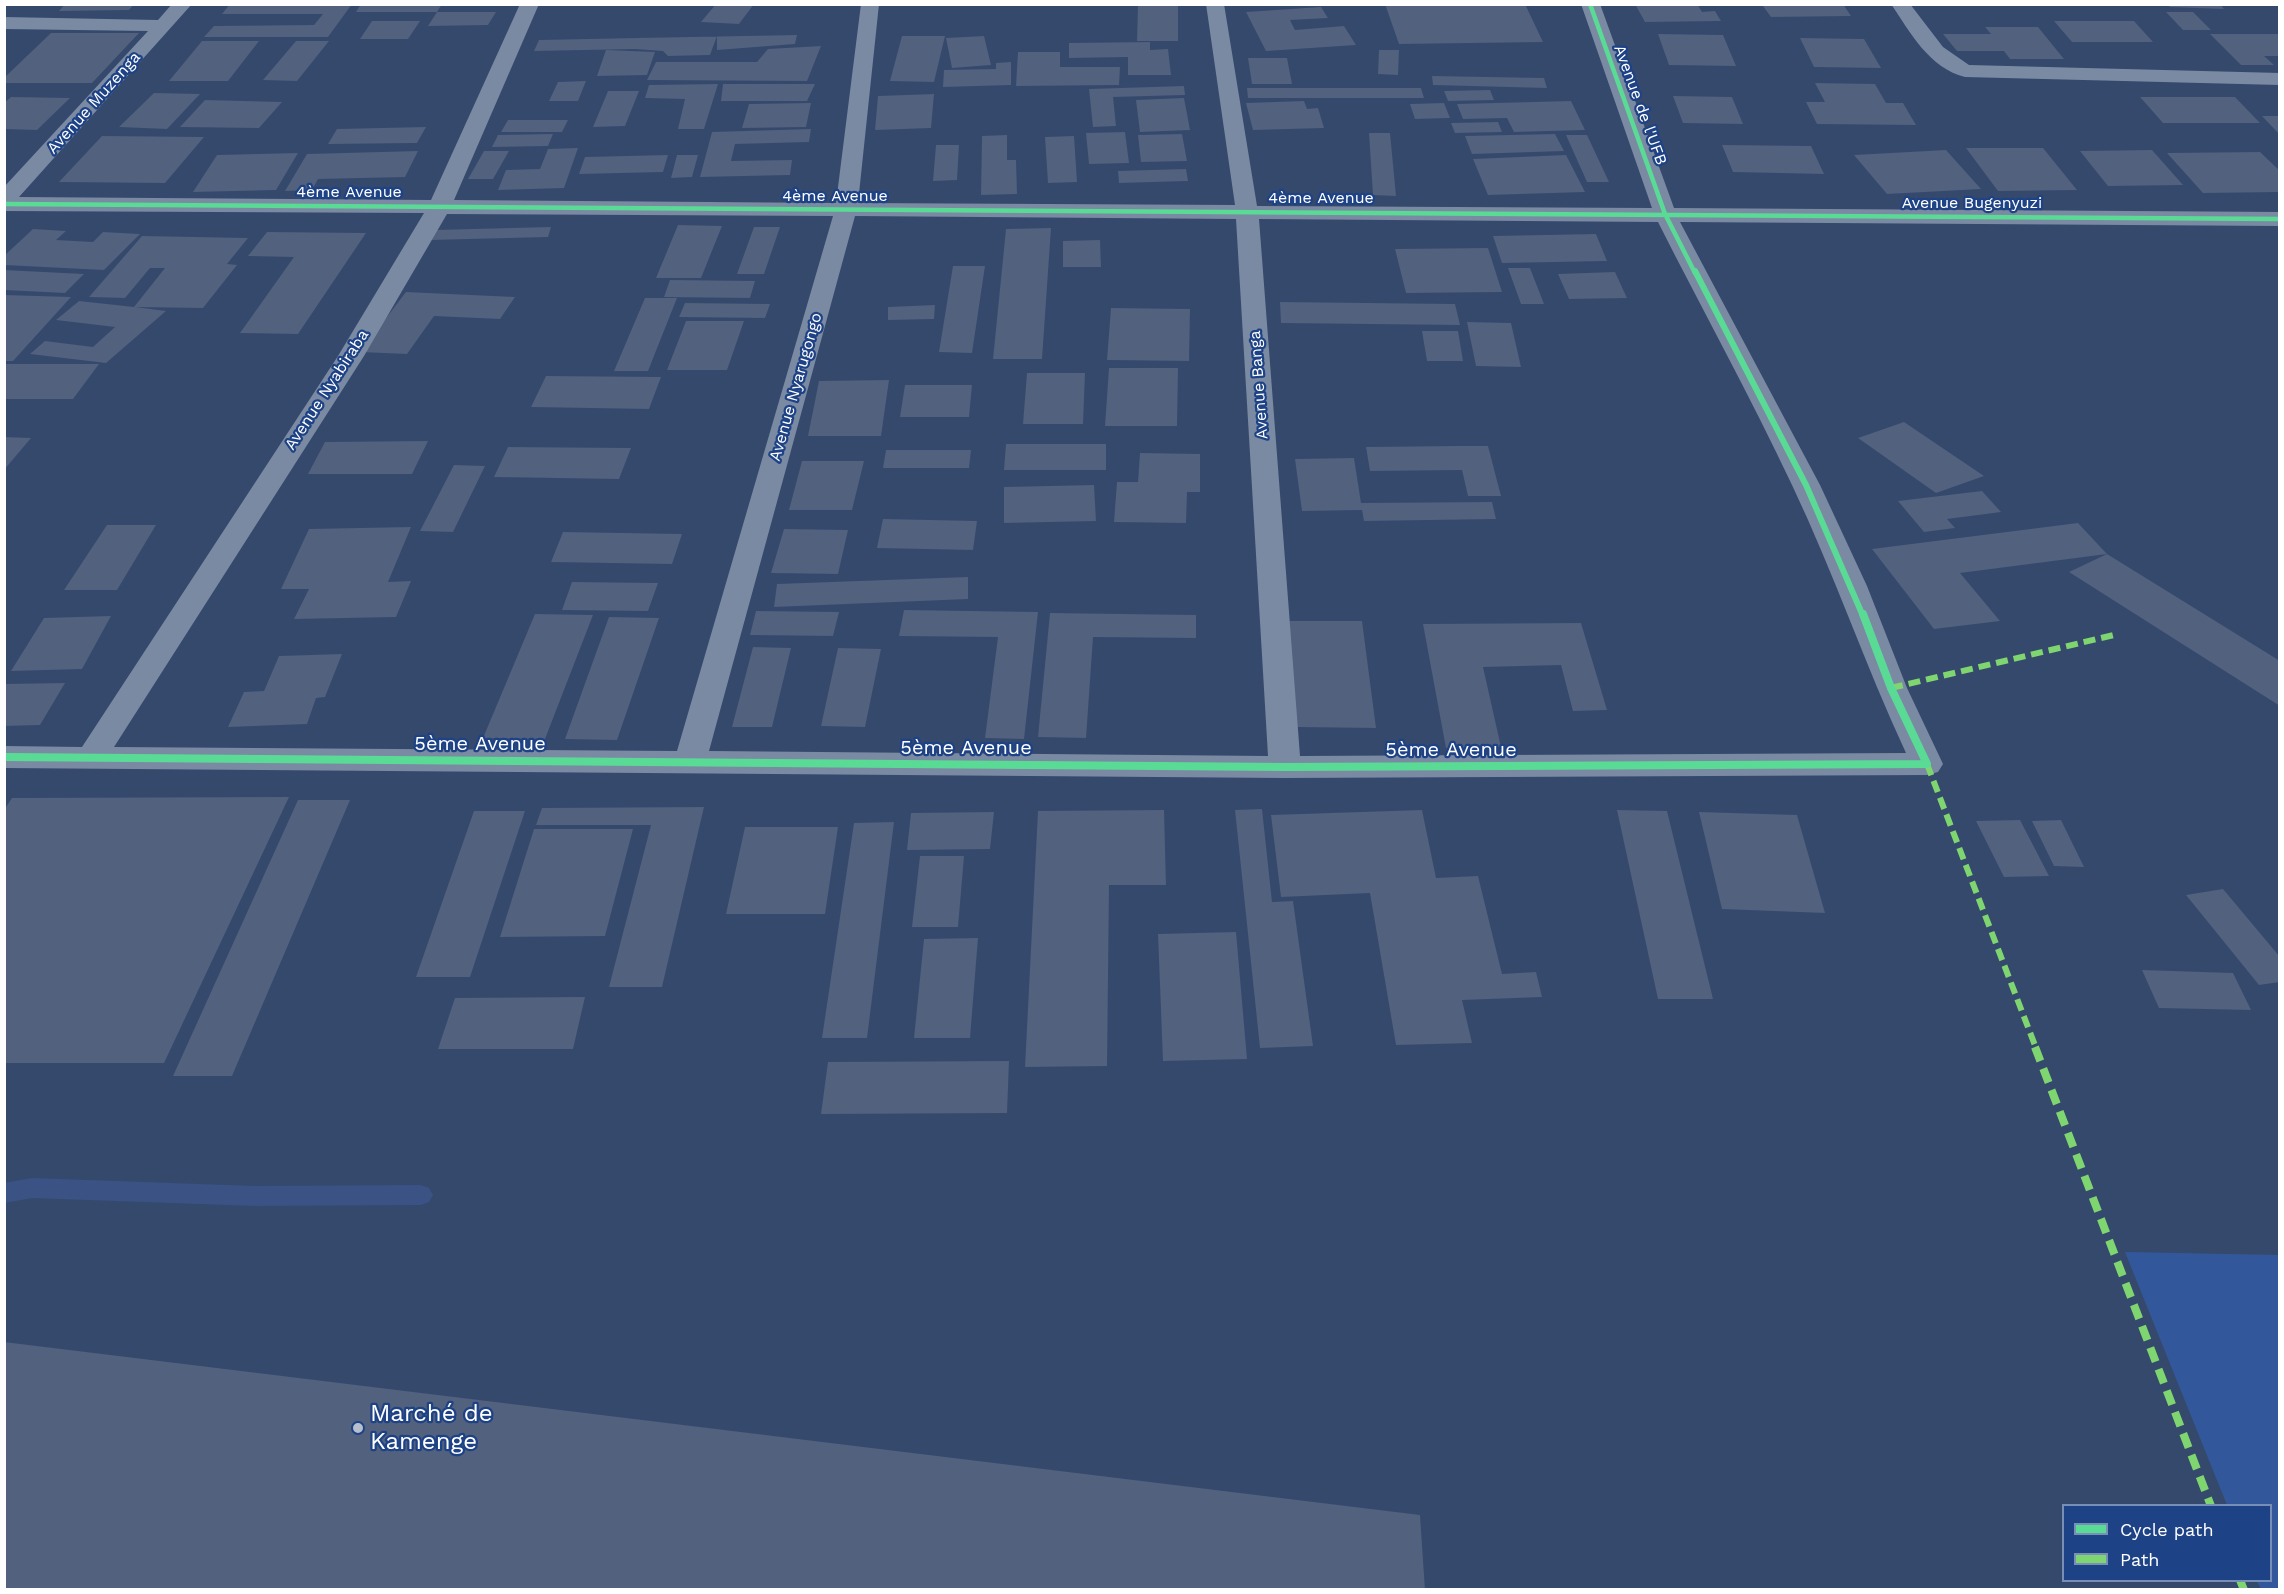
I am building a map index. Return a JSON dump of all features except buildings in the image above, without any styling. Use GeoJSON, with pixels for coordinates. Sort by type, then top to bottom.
{"type":"FeatureCollection","features":[{"type":"Feature","properties":{"kind":"street","name":"Avenue Muzenga"},"geometry":{"type":"LineString","coordinates":[[4,203],[183,4]]}},
{"type":"Feature","properties":{"kind":"street","name":"Avenue Nyabiraba"},"geometry":{"type":"LineString","coordinates":[[91,758],[351,356],[440,206],[530,4]]}},
{"type":"Feature","properties":{"kind":"street","name":"Avenue Nyarugongo"},"geometry":{"type":"LineString","coordinates":[[690,763],[846,210],[870,4]]}},
{"type":"Feature","properties":{"kind":"street","name":"Avenue Banga"},"geometry":{"type":"LineString","coordinates":[[1215,4],[1247,212],[1285,767]]}},
{"type":"Feature","properties":{"kind":"street","name":"Avenue de l'UFB"},"geometry":{"type":"LineString","coordinates":[[1590,4],[1665,214],[1806,485],[1852,586],[1890,688],[1926,764]]}},
{"type":"Feature","properties":{"kind":"street"},"geometry":{"type":"LineString","coordinates":[[1900,4],[1940,57],[1949,65],[1965,71],[2280,79]]}},
{"type":"Feature","properties":{"kind":"street"},"geometry":{"type":"LineString","coordinates":[[4,23],[163,26]]}},
{"type":"Feature","properties":{"kind":"street","name":"4ème Avenue"},"geometry":{"type":"LineString","coordinates":[[4,203],[1665,214]]}},
{"type":"Feature","properties":{"kind":"street","name":"Avenue Bugenyuzi"},"geometry":{"type":"LineString","coordinates":[[1665,214],[2280,219]]}},
{"type":"Feature","properties":{"kind":"street","name":"5ème Avenue"},"geometry":{"type":"LineString","coordinates":[[4,757],[1285,767],[1926,764]]}},
{"type":"Feature","properties":{"kind":"shaded area"},"geometry":{"type":"Polygon","coordinates":[[[2125,1252],[2279,1255],[2279,1589],[2261,1589],[2258,1582],[2272,1582],[2272,1504],[2227,1504],[2125,1252]]]}},
{"type":"Feature","properties":{"kind":"waterway"},"geometry":{"type":"LineString","coordinates":[[4,1193],[32,1188],[255,1196],[421,1195]]}},
{"type":"Feature","properties":{"kind":"marked path"},"geometry":{"type":"LineString","coordinates":[[1891,688],[2118,634]]}},
{"type":"Feature","properties":{"kind":"marked path"},"geometry":{"type":"LineString","coordinates":[[1927,764],[2210,1504]]}},
{"type":"Feature","properties":{"kind":"marked path"},"geometry":{"type":"LineString","coordinates":[[2241,1582],[2244,1590]]}},
{"type":"Feature","properties":{"kind":"cycle path"},"geometry":{"type":"LineString","coordinates":[[4,757],[1285,767],[1927,764],[1891,688],[1852,586],[1806,485],[1665,214],[1590,4]]}},
{"type":"Feature","properties":{"kind":"cycle path"},"geometry":{"type":"LineString","coordinates":[[4,204],[2280,219]]}},
{"type":"Feature","properties":{"kind":"place","name":"Marché de Kamenge"},"geometry":{"type":"Point","coordinates":[358,1428]}}]}
